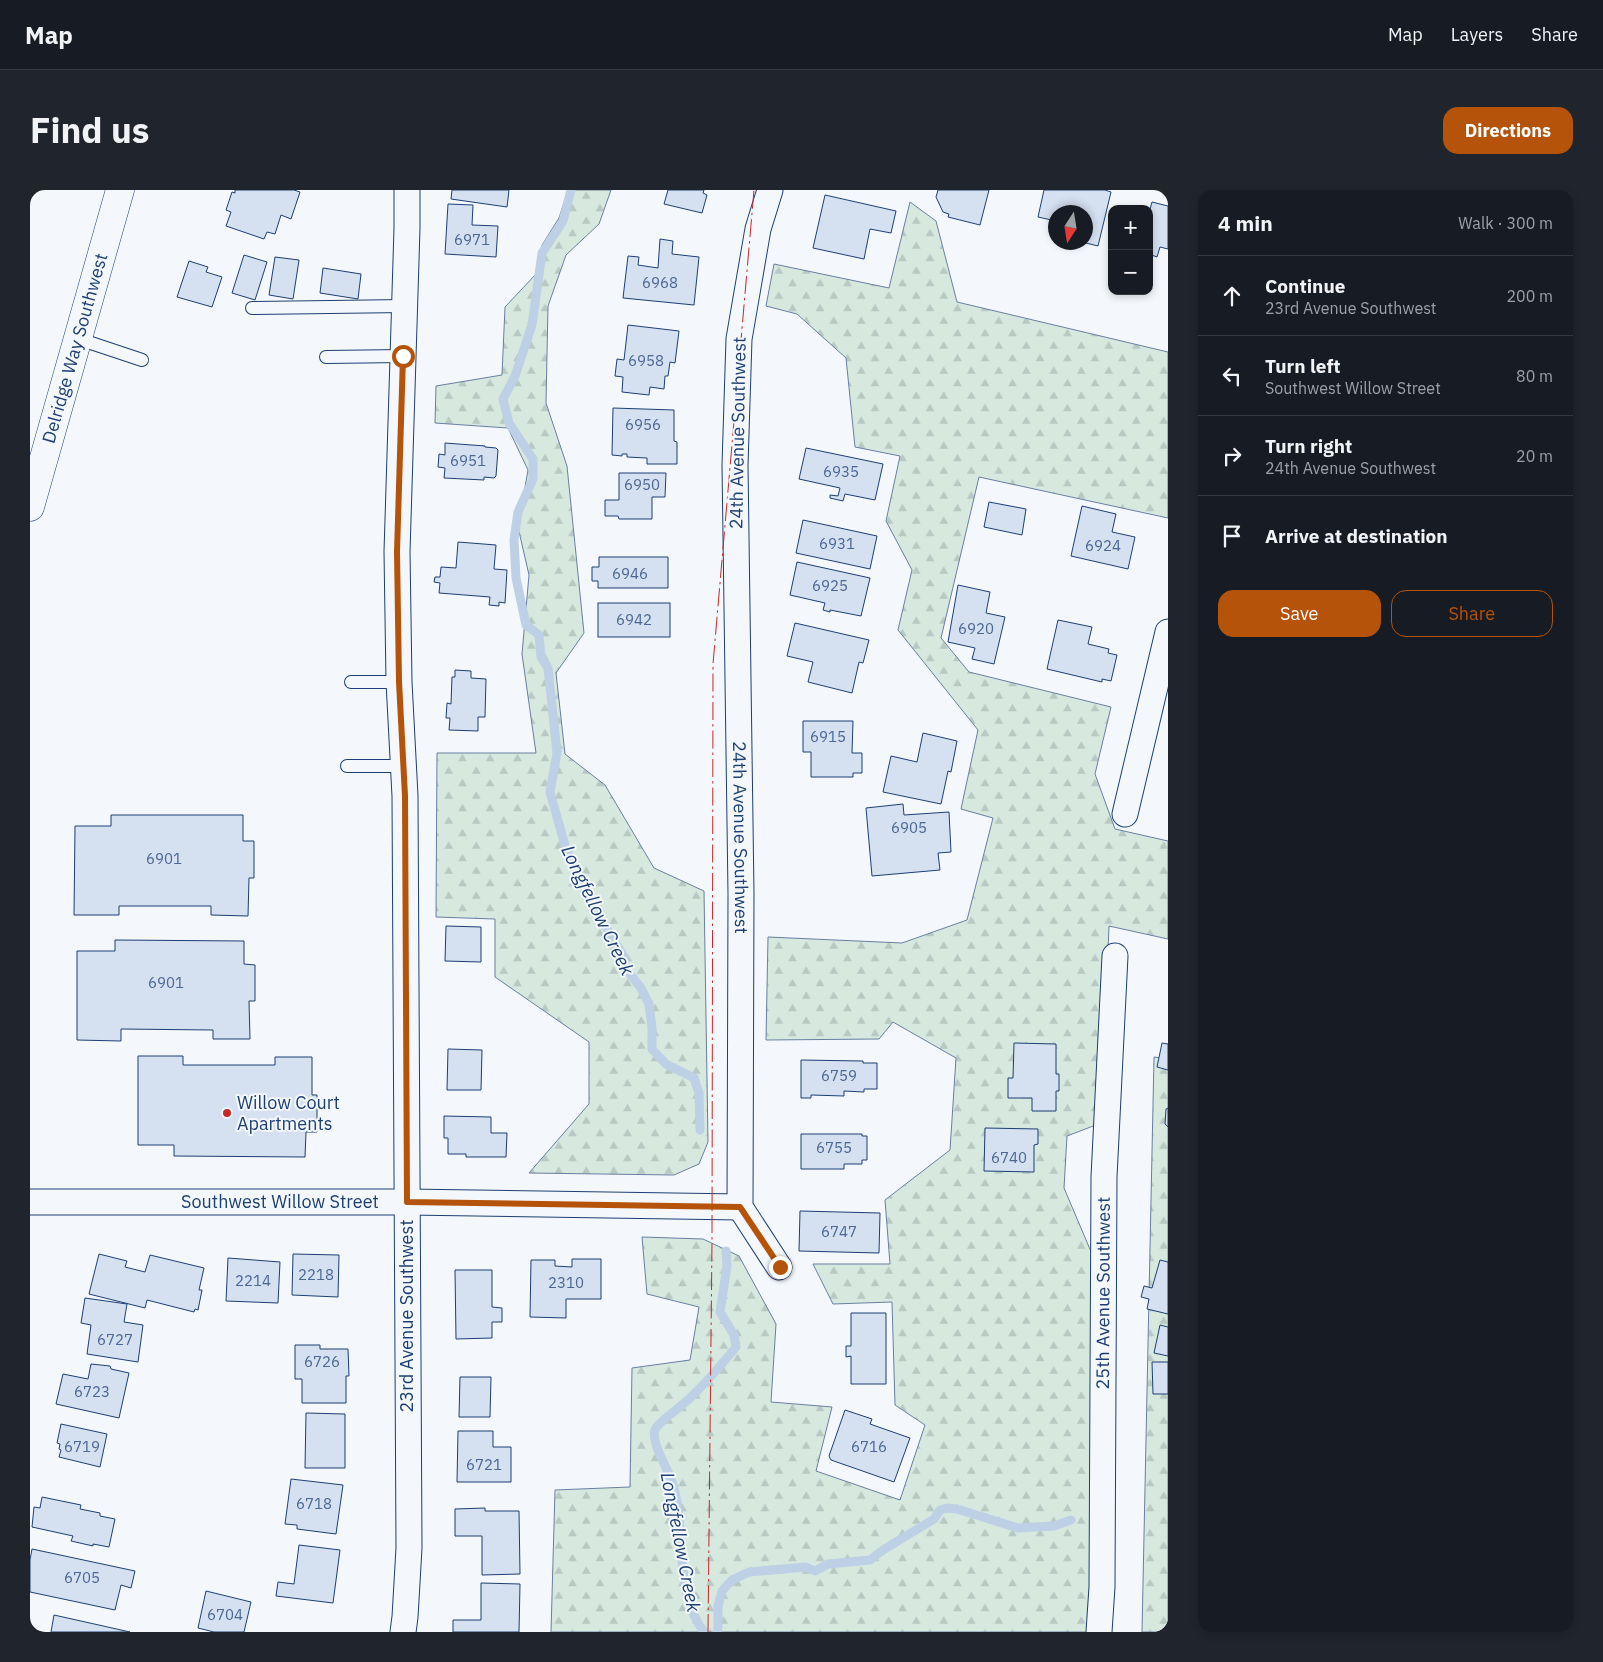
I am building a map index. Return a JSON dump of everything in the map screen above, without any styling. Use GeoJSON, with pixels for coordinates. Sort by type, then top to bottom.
{"type":"FeatureCollection","features":[{"type":"Feature","properties":{"kind":"main road","name":"Delridge Way Southwest"},"geometry":{"type":"LineString","coordinates":[[30,508],[120,190]]}},
{"type":"Feature","properties":{"kind":"street","name":"23rd Avenue Southwest"},"geometry":{"type":"LineString","coordinates":[[403,1632],[408,1548],[405,806],[399,682],[397,552],[407,190]]}},
{"type":"Feature","properties":{"kind":"street","name":"24th Avenue Southwest"},"geometry":{"type":"LineString","coordinates":[[740,1207],[741,894],[735,465],[739,338],[758,229],[770,190]]}},
{"type":"Feature","properties":{"kind":"street"},"geometry":{"type":"LineString","coordinates":[[1125,814],[1168,632]]}},
{"type":"Feature","properties":{"kind":"street","name":"25th Avenue Southwest"},"geometry":{"type":"LineString","coordinates":[[1099,1632],[1102,1578],[1104,1177],[1114,956]]}},
{"type":"Feature","properties":{"kind":"street","name":"Southwest Willow Street"},"geometry":{"type":"LineString","coordinates":[[30,1202],[407,1202],[740,1207]]}},
{"type":"Feature","properties":{"kind":"street"},"geometry":{"type":"LineString","coordinates":[[740,1207],[780,1267]]}},
{"type":"Feature","properties":{"kind":"lane"},"geometry":{"type":"LineString","coordinates":[[252,308],[405,306]]}},
{"type":"Feature","properties":{"kind":"lane"},"geometry":{"type":"LineString","coordinates":[[79,339],[142,360]]}},
{"type":"Feature","properties":{"kind":"lane"},"geometry":{"type":"LineString","coordinates":[[326,358],[403,356]]}},
{"type":"Feature","properties":{"kind":"lane"},"geometry":{"type":"LineString","coordinates":[[351,682],[399,682]]}},
{"type":"Feature","properties":{"kind":"lane"},"geometry":{"type":"LineString","coordinates":[[347,766],[403,766]]}},
{"type":"Feature","properties":{"kind":"green space"},"geometry":{"type":"Polygon","coordinates":[[[568,190],[611,190],[599,224],[566,255],[548,306],[546,403],[567,466],[584,633],[556,673],[565,754],[605,785],[654,868],[704,891],[708,1142],[699,1164],[674,1175],[529,1173],[589,1104],[589,1042],[495,977],[495,919],[436,917],[437,753],[536,753],[522,654],[529,575],[518,527],[528,470],[508,428],[435,423],[436,386],[502,375],[505,307],[536,274],[542,245],[559,218],[568,190]]]}},
{"type":"Feature","properties":{"kind":"green space"},"geometry":{"type":"Polygon","coordinates":[[[910,202],[936,221],[957,302],[1168,352],[1168,518],[979,477],[941,638],[969,672],[1111,707],[1095,774],[1115,829],[1168,841],[1168,939],[1109,926],[1101,1123],[1067,1136],[1064,1188],[1092,1254],[1090,1632],[551,1632],[555,1490],[630,1487],[632,1368],[690,1360],[699,1307],[647,1294],[642,1237],[703,1239],[739,1256],[776,1324],[771,1402],[832,1407],[816,1471],[900,1500],[925,1425],[895,1405],[892,1302],[833,1304],[813,1264],[890,1264],[885,1200],[950,1150],[956,1058],[893,1022],[879,1039],[766,1040],[768,937],[902,943],[967,920],[993,818],[961,809],[978,730],[898,630],[912,570],[886,521],[900,456],[855,447],[846,358],[797,314],[766,306],[774,264],[889,288],[910,202]]]}},
{"type":"Feature","properties":{"kind":"green space"},"geometry":{"type":"Polygon","coordinates":[[[1154,1057],[1168,1059],[1168,1632],[1142,1632],[1154,1057]]]}},
{"type":"Feature","properties":{"kind":"building"},"geometry":{"type":"Polygon","coordinates":[[[235,190],[294,190],[300,192],[291,219],[281,215],[275,234],[267,232],[264,239],[226,226],[231,212],[226,210],[232,192],[235,193],[235,190]]]}},
{"type":"Feature","properties":{"kind":"building"},"geometry":{"type":"Polygon","coordinates":[[[452,190],[509,190],[507,207],[451,199],[452,190]]]}},
{"type":"Feature","properties":{"kind":"building"},"geometry":{"type":"Polygon","coordinates":[[[668,190],[704,190],[703,193],[707,195],[702,213],[664,204],[668,190]]]}},
{"type":"Feature","properties":{"kind":"building"},"geometry":{"type":"Polygon","coordinates":[[[938,190],[989,190],[980,225],[948,217],[949,214],[943,212],[936,197],[938,190]]]}},
{"type":"Feature","properties":{"kind":"building"},"geometry":{"type":"Polygon","coordinates":[[[1044,190],[1105,190],[1111,192],[1098,246],[1093,245],[1093,205],[1048,205],[1048,219],[1038,217],[1044,190]]]}},
{"type":"Feature","properties":{"kind":"building"},"geometry":{"type":"Polygon","coordinates":[[[825,195],[896,211],[891,233],[870,229],[864,259],[813,248],[825,195]]]}},
{"type":"Feature","properties":{"kind":"building"},"geometry":{"type":"Polygon","coordinates":[[[1152,202],[1168,206],[1168,249],[1160,247],[1157,257],[1153,256],[1153,205],[1151,205],[1152,202]]]}},
{"type":"Feature","properties":{"kind":"building"},"geometry":{"type":"Polygon","coordinates":[[[448,204],[473,205],[472,225],[498,226],[496,257],[445,254],[448,204]]]}},
{"type":"Feature","properties":{"kind":"building"},"geometry":{"type":"Polygon","coordinates":[[[660,239],[673,241],[672,254],[699,257],[694,305],[623,298],[628,256],[639,257],[638,265],[658,268],[660,239]]]}},
{"type":"Feature","properties":{"kind":"building"},"geometry":{"type":"Polygon","coordinates":[[[244,255],[267,262],[255,300],[232,293],[244,255]]]}},
{"type":"Feature","properties":{"kind":"building"},"geometry":{"type":"Polygon","coordinates":[[[275,257],[299,260],[293,299],[269,295],[275,257]]]}},
{"type":"Feature","properties":{"kind":"building"},"geometry":{"type":"Polygon","coordinates":[[[189,261],[208,267],[206,272],[222,277],[212,307],[177,297],[189,261]]]}},
{"type":"Feature","properties":{"kind":"building"},"geometry":{"type":"Polygon","coordinates":[[[323,268],[361,274],[358,299],[320,293],[323,268]]]}},
{"type":"Feature","properties":{"kind":"building"},"geometry":{"type":"Polygon","coordinates":[[[628,325],[679,331],[675,363],[670,362],[668,376],[665,376],[664,389],[650,387],[649,395],[622,392],[623,377],[615,376],[617,359],[624,360],[628,325]]]}},
{"type":"Feature","properties":{"kind":"building"},"geometry":{"type":"Polygon","coordinates":[[[613,408],[674,410],[674,441],[677,442],[677,464],[647,464],[647,458],[627,457],[627,454],[622,454],[622,456],[612,455],[613,408]]]}},
{"type":"Feature","properties":{"kind":"building"},"geometry":{"type":"Polygon","coordinates":[[[445,443],[496,448],[498,450],[496,476],[494,478],[484,477],[484,480],[444,478],[445,468],[438,467],[439,454],[445,455],[445,443]]]}},
{"type":"Feature","properties":{"kind":"building"},"geometry":{"type":"Polygon","coordinates":[[[806,448],[883,464],[875,500],[845,494],[843,501],[830,498],[830,495],[838,496],[840,488],[799,479],[806,448]]]}},
{"type":"Feature","properties":{"kind":"building"},"geometry":{"type":"Polygon","coordinates":[[[619,473],[666,473],[665,497],[652,497],[652,519],[619,519],[618,516],[605,516],[605,500],[619,500],[619,473]]]}},
{"type":"Feature","properties":{"kind":"building"},"geometry":{"type":"Polygon","coordinates":[[[989,502],[1026,509],[1022,535],[984,527],[989,502]]]}},
{"type":"Feature","properties":{"kind":"building"},"geometry":{"type":"Polygon","coordinates":[[[1082,506],[1116,514],[1112,532],[1135,537],[1128,569],[1071,556],[1082,506]]]}},
{"type":"Feature","properties":{"kind":"building"},"geometry":{"type":"Polygon","coordinates":[[[803,520],[877,536],[870,569],[796,553],[803,520]]]}},
{"type":"Feature","properties":{"kind":"building"},"geometry":{"type":"Polygon","coordinates":[[[458,542],[496,545],[494,569],[507,570],[505,603],[499,602],[499,606],[489,605],[490,597],[439,593],[440,583],[434,582],[435,577],[440,577],[441,567],[456,568],[458,542]]]}},
{"type":"Feature","properties":{"kind":"building"},"geometry":{"type":"Polygon","coordinates":[[[599,557],[668,557],[668,588],[598,588],[598,581],[592,581],[592,567],[599,567],[599,557]]]}},
{"type":"Feature","properties":{"kind":"building"},"geometry":{"type":"Polygon","coordinates":[[[797,562],[870,578],[861,616],[823,610],[825,603],[790,595],[797,562]]]}},
{"type":"Feature","properties":{"kind":"building"},"geometry":{"type":"Polygon","coordinates":[[[958,585],[990,592],[986,613],[1005,617],[994,664],[972,659],[975,648],[948,642],[958,585]]]}},
{"type":"Feature","properties":{"kind":"building"},"geometry":{"type":"Polygon","coordinates":[[[598,603],[670,603],[670,637],[598,637],[598,603]]]}},
{"type":"Feature","properties":{"kind":"building"},"geometry":{"type":"Polygon","coordinates":[[[1058,620],[1092,627],[1088,644],[1109,649],[1108,653],[1117,655],[1111,681],[1102,679],[1102,682],[1047,669],[1058,620]]]}},
{"type":"Feature","properties":{"kind":"building"},"geometry":{"type":"Polygon","coordinates":[[[795,623],[869,640],[863,663],[859,662],[852,693],[808,682],[813,662],[787,656],[795,623]]]}},
{"type":"Feature","properties":{"kind":"building"},"geometry":{"type":"Polygon","coordinates":[[[455,670],[471,671],[471,678],[486,679],[485,717],[478,717],[478,731],[449,730],[450,718],[446,718],[447,703],[451,704],[452,677],[455,677],[455,670]]]}},
{"type":"Feature","properties":{"kind":"building"},"geometry":{"type":"Polygon","coordinates":[[[803,721],[853,721],[852,753],[862,753],[862,773],[853,773],[853,777],[811,777],[811,752],[803,752],[803,721]]]}},
{"type":"Feature","properties":{"kind":"building"},"geometry":{"type":"Polygon","coordinates":[[[923,733],[957,741],[951,772],[948,771],[941,804],[883,792],[891,756],[917,762],[923,733]]]}},
{"type":"Feature","properties":{"kind":"building"},"geometry":{"type":"Polygon","coordinates":[[[903,804],[904,815],[949,812],[951,852],[938,853],[940,870],[872,876],[866,808],[903,804]]]}},
{"type":"Feature","properties":{"kind":"building"},"geometry":{"type":"Polygon","coordinates":[[[111,815],[243,815],[243,841],[254,841],[254,878],[249,878],[248,916],[211,915],[211,906],[119,906],[119,915],[74,915],[75,826],[111,826],[111,815]]]}},
{"type":"Feature","properties":{"kind":"building"},"geometry":{"type":"Polygon","coordinates":[[[446,926],[481,927],[481,962],[445,961],[446,926]]]}},
{"type":"Feature","properties":{"kind":"building"},"geometry":{"type":"Polygon","coordinates":[[[115,940],[244,941],[244,964],[255,965],[255,1001],[249,1001],[250,1039],[213,1039],[213,1030],[121,1029],[121,1041],[77,1040],[77,951],[115,951],[115,940]]]}},
{"type":"Feature","properties":{"kind":"building"},"geometry":{"type":"Polygon","coordinates":[[[1014,1043],[1056,1044],[1056,1074],[1059,1074],[1059,1091],[1056,1091],[1056,1111],[1032,1111],[1032,1098],[1008,1098],[1008,1078],[1013,1078],[1014,1043]]]}},
{"type":"Feature","properties":{"kind":"building"},"geometry":{"type":"Polygon","coordinates":[[[1162,1043],[1168,1044],[1168,1070],[1157,1067],[1162,1043]]]}},
{"type":"Feature","properties":{"kind":"building"},"geometry":{"type":"Polygon","coordinates":[[[448,1049],[482,1050],[481,1090],[447,1090],[448,1049]]]}},
{"type":"Feature","properties":{"kind":"building","name":"Willow Court Apartments"},"geometry":{"type":"Polygon","coordinates":[[[138,1056],[183,1056],[183,1065],[275,1065],[275,1057],[312,1057],[312,1095],[317,1095],[317,1132],[306,1132],[305,1157],[174,1156],[174,1145],[138,1145],[138,1056]]]}},
{"type":"Feature","properties":{"kind":"building"},"geometry":{"type":"Polygon","coordinates":[[[801,1060],[877,1063],[877,1089],[864,1089],[864,1092],[844,1091],[844,1096],[811,1095],[811,1098],[801,1098],[801,1060]]]}},
{"type":"Feature","properties":{"kind":"building"},"geometry":{"type":"Polygon","coordinates":[[[1168,1108],[1168,1127],[1165,1124],[1166,1109],[1168,1108]]]}},
{"type":"Feature","properties":{"kind":"building"},"geometry":{"type":"Polygon","coordinates":[[[444,1116],[491,1117],[491,1133],[507,1133],[506,1157],[466,1157],[466,1154],[448,1154],[448,1138],[444,1138],[444,1116]]]}},
{"type":"Feature","properties":{"kind":"building"},"geometry":{"type":"Polygon","coordinates":[[[985,1128],[1038,1129],[1038,1144],[1034,1145],[1034,1172],[984,1171],[985,1128]]]}},
{"type":"Feature","properties":{"kind":"building"},"geometry":{"type":"Polygon","coordinates":[[[801,1134],[862,1134],[862,1136],[867,1136],[867,1160],[862,1160],[862,1164],[844,1164],[844,1169],[801,1169],[801,1134]]]}},
{"type":"Feature","properties":{"kind":"building"},"geometry":{"type":"Polygon","coordinates":[[[800,1211],[880,1213],[879,1253],[799,1251],[800,1211]]]}},
{"type":"Feature","properties":{"kind":"building"},"geometry":{"type":"Polygon","coordinates":[[[99,1254],[127,1261],[125,1267],[145,1272],[150,1255],[204,1268],[199,1290],[202,1290],[198,1310],[195,1309],[194,1312],[147,1300],[145,1308],[89,1294],[99,1254]]]}},
{"type":"Feature","properties":{"kind":"building"},"geometry":{"type":"Polygon","coordinates":[[[293,1254],[339,1255],[338,1297],[292,1295],[293,1254]]]}},
{"type":"Feature","properties":{"kind":"building"},"geometry":{"type":"Polygon","coordinates":[[[228,1258],[280,1262],[278,1303],[226,1301],[228,1258]]]}},
{"type":"Feature","properties":{"kind":"building"},"geometry":{"type":"Polygon","coordinates":[[[572,1259],[601,1259],[601,1299],[566,1299],[566,1318],[530,1317],[531,1260],[555,1260],[555,1266],[572,1267],[572,1259]]]}},
{"type":"Feature","properties":{"kind":"building"},"geometry":{"type":"Polygon","coordinates":[[[1160,1260],[1168,1262],[1168,1314],[1147,1309],[1149,1299],[1141,1297],[1144,1286],[1152,1288],[1160,1260]]]}},
{"type":"Feature","properties":{"kind":"building"},"geometry":{"type":"Polygon","coordinates":[[[455,1270],[492,1270],[492,1307],[502,1308],[502,1322],[492,1322],[492,1338],[456,1339],[455,1270]]]}},
{"type":"Feature","properties":{"kind":"building"},"geometry":{"type":"Polygon","coordinates":[[[85,1298],[127,1304],[124,1322],[143,1325],[138,1362],[87,1354],[91,1325],[81,1323],[85,1298]]]}},
{"type":"Feature","properties":{"kind":"building"},"geometry":{"type":"Polygon","coordinates":[[[851,1313],[886,1313],[886,1384],[851,1384],[851,1356],[846,1357],[846,1346],[851,1346],[851,1313]]]}},
{"type":"Feature","properties":{"kind":"building"},"geometry":{"type":"Polygon","coordinates":[[[1160,1325],[1168,1327],[1168,1356],[1154,1353],[1160,1325]]]}},
{"type":"Feature","properties":{"kind":"building"},"geometry":{"type":"Polygon","coordinates":[[[295,1345],[320,1345],[320,1349],[348,1349],[349,1376],[346,1376],[346,1403],[302,1403],[302,1379],[295,1379],[295,1345]]]}},
{"type":"Feature","properties":{"kind":"building"},"geometry":{"type":"Polygon","coordinates":[[[1152,1362],[1168,1362],[1168,1394],[1153,1394],[1152,1362]]]}},
{"type":"Feature","properties":{"kind":"building"},"geometry":{"type":"Polygon","coordinates":[[[91,1364],[110,1366],[111,1369],[129,1373],[119,1418],[56,1404],[63,1374],[88,1379],[91,1364]]]}},
{"type":"Feature","properties":{"kind":"building"},"geometry":{"type":"Polygon","coordinates":[[[460,1377],[491,1377],[490,1417],[459,1417],[460,1377]]]}},
{"type":"Feature","properties":{"kind":"building"},"geometry":{"type":"Polygon","coordinates":[[[845,1410],[872,1419],[870,1424],[910,1438],[894,1482],[831,1460],[829,1456],[845,1410]]]}},
{"type":"Feature","properties":{"kind":"building"},"geometry":{"type":"Polygon","coordinates":[[[306,1413],[345,1414],[345,1468],[305,1468],[306,1413]]]}},
{"type":"Feature","properties":{"kind":"building"},"geometry":{"type":"Polygon","coordinates":[[[61,1424],[107,1434],[100,1467],[59,1457],[61,1450],[59,1449],[60,1444],[57,1443],[61,1424]]]}},
{"type":"Feature","properties":{"kind":"building"},"geometry":{"type":"Polygon","coordinates":[[[458,1431],[493,1431],[493,1447],[511,1447],[511,1482],[457,1482],[458,1431]]]}},
{"type":"Feature","properties":{"kind":"building"},"geometry":{"type":"Polygon","coordinates":[[[291,1479],[343,1485],[336,1534],[297,1529],[297,1525],[285,1524],[291,1479]]]}},
{"type":"Feature","properties":{"kind":"building"},"geometry":{"type":"Polygon","coordinates":[[[42,1497],[81,1505],[80,1509],[100,1513],[100,1516],[115,1519],[109,1547],[93,1544],[93,1546],[71,1541],[73,1536],[32,1527],[34,1507],[40,1508],[42,1497]]]}},
{"type":"Feature","properties":{"kind":"building"},"geometry":{"type":"Polygon","coordinates":[[[485,1508],[485,1511],[519,1511],[520,1574],[482,1575],[482,1536],[455,1536],[455,1509],[485,1508]]]}},
{"type":"Feature","properties":{"kind":"building"},"geometry":{"type":"Polygon","coordinates":[[[299,1545],[340,1550],[333,1603],[276,1596],[278,1582],[294,1584],[299,1545]]]}},
{"type":"Feature","properties":{"kind":"building"},"geometry":{"type":"Polygon","coordinates":[[[32,1549],[135,1571],[131,1588],[121,1585],[115,1610],[30,1592],[32,1549]]]}},
{"type":"Feature","properties":{"kind":"building"},"geometry":{"type":"Polygon","coordinates":[[[481,1583],[520,1584],[519,1632],[453,1632],[453,1620],[481,1620],[481,1583]]]}},
{"type":"Feature","properties":{"kind":"building"},"geometry":{"type":"Polygon","coordinates":[[[206,1591],[251,1602],[244,1632],[214,1632],[198,1628],[206,1591]]]}},
{"type":"Feature","properties":{"kind":"building"},"geometry":{"type":"Polygon","coordinates":[[[54,1615],[130,1632],[51,1632],[54,1615]]]}},
{"type":"Feature","properties":{"kind":"waterway","name":"Longfellow Creek"},"geometry":{"type":"LineString","coordinates":[[571,190],[563,221],[542,253],[532,325],[515,376],[503,399],[509,423],[533,459],[533,479],[518,512],[514,540],[516,578],[526,625],[539,635],[541,657],[548,668],[557,753],[550,792],[566,849],[588,898],[623,955],[626,969],[641,988],[649,1004],[652,1049],[666,1064],[694,1078],[699,1093],[700,1130]]}},
{"type":"Feature","properties":{"kind":"waterway","name":"Longfellow Creek"},"geometry":{"type":"LineString","coordinates":[[704,1632],[694,1615],[687,1595],[679,1513],[675,1493],[656,1444],[654,1432],[662,1421],[702,1386],[736,1347],[734,1335],[720,1312],[727,1266],[726,1251]]}},
{"type":"Feature","properties":{"kind":"waterway"},"geometry":{"type":"LineString","coordinates":[[717,1632],[718,1606],[722,1591],[732,1580],[749,1572],[806,1567],[815,1571],[828,1564],[870,1560],[934,1519],[940,1510],[947,1508],[957,1509],[1018,1528],[1054,1526],[1071,1520]]}},
{"type":"Feature","properties":{"kind":"power"},"geometry":{"type":"LineString","coordinates":[[708,1632],[712,1241],[713,664],[754,190]]}},
{"type":"Feature","properties":{"kind":"place","name":"Willow Court Apartments"},"geometry":{"type":"Point","coordinates":[227,1113]}},
{"type":"Feature","properties":{"kind":"route"},"geometry":{"type":"LineString","coordinates":[[403,356],[397,552],[399,682],[405,796],[407,1202],[740,1207],[780,1267]]}}]}
